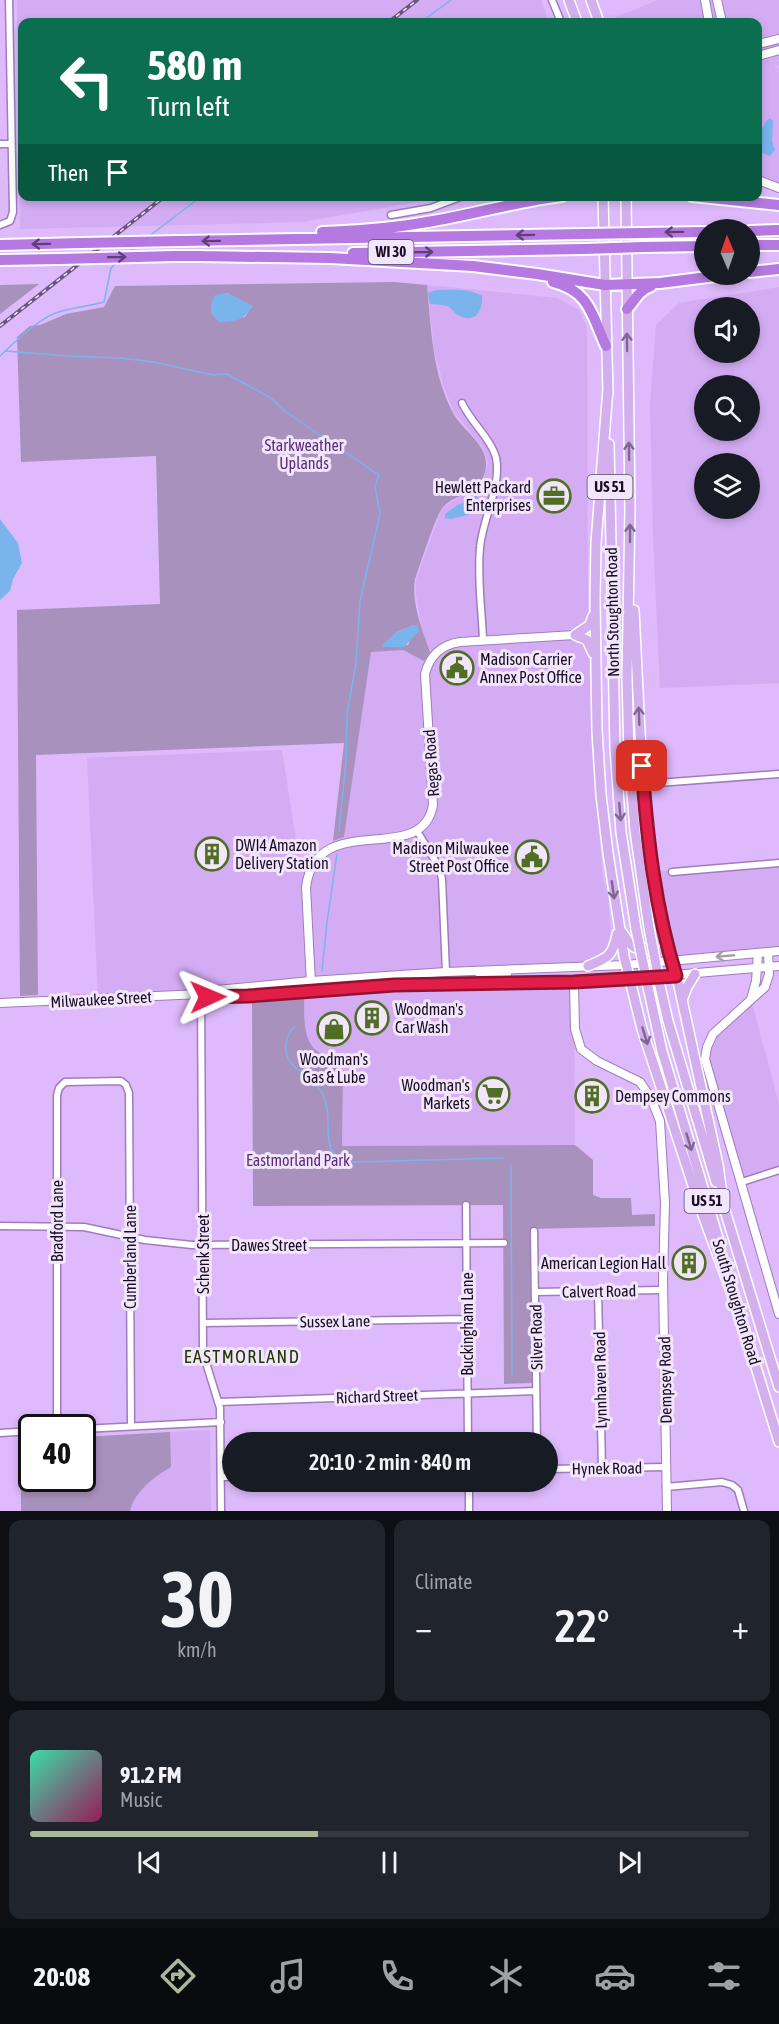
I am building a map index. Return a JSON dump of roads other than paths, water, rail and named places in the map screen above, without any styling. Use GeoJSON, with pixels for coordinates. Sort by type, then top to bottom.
{"type":"FeatureCollection","features":[{"type":"Feature","properties":{"kind":"highway"},"geometry":{"type":"LineString","coordinates":[[244,240],[278,234],[376,230],[532,201]]}},
{"type":"Feature","properties":{"kind":"highway"},"geometry":{"type":"LineString","coordinates":[[743,201],[779,205]]}},
{"type":"Feature","properties":{"kind":"highway"},"geometry":{"type":"LineString","coordinates":[[760,231],[779,230]]}},
{"type":"Feature","properties":{"kind":"highway","name":"WI 30"},"geometry":{"type":"LineString","coordinates":[[0,245],[694,232]]}},
{"type":"Feature","properties":{"kind":"highway"},"geometry":{"type":"LineString","coordinates":[[760,245],[779,245]]}},
{"type":"Feature","properties":{"kind":"highway","name":"WI 30"},"geometry":{"type":"LineString","coordinates":[[0,260],[694,246]]}},
{"type":"Feature","properties":{"kind":"highway"},"geometry":{"type":"LineString","coordinates":[[198,256],[362,260],[506,270],[604,285],[660,283],[694,279]]}},
{"type":"Feature","properties":{"kind":"highway"},"geometry":{"type":"LineString","coordinates":[[760,271],[779,268]]}},
{"type":"Feature","properties":{"kind":"highway"},"geometry":{"type":"LineString","coordinates":[[506,270],[559,284],[575,291],[591,308],[606,346]]}},
{"type":"Feature","properties":{"kind":"highway"},"geometry":{"type":"LineString","coordinates":[[627,309],[641,290],[660,283]]}},
{"type":"Feature","properties":{"kind":"main road"},"geometry":{"type":"LineString","coordinates":[[569,0],[576,18]]}},
{"type":"Feature","properties":{"kind":"main road"},"geometry":{"type":"LineString","coordinates":[[591,0],[598,18]]}},
{"type":"Feature","properties":{"kind":"main road","name":"North Stoughton Road"},"geometry":{"type":"LineString","coordinates":[[603,201],[615,748],[621,832],[636,929],[656,1024]]}},
{"type":"Feature","properties":{"kind":"main road","name":"North Stoughton Road"},"geometry":{"type":"LineString","coordinates":[[626,201],[630,557],[627,676],[629,756],[649,928],[668,1021]]}},
{"type":"Feature","properties":{"kind":"main road"},"geometry":{"type":"LineString","coordinates":[[608,388],[596,543],[596,673],[601,795],[618,926],[642,1029],[697,1196],[740,1316]]}},
{"type":"Feature","properties":{"kind":"main road"},"geometry":{"type":"LineString","coordinates":[[630,557],[638,654],[643,783],[651,859],[660,914],[682,1000],[718,1165],[724,1208]]}},
{"type":"Feature","properties":{"kind":"main road"},"geometry":{"type":"LineString","coordinates":[[575,635],[590,625],[594,615],[595,600]]}},
{"type":"Feature","properties":{"kind":"main road"},"geometry":{"type":"LineString","coordinates":[[575,635],[590,644],[596,673]]}},
{"type":"Feature","properties":{"kind":"main road"},"geometry":{"type":"LineString","coordinates":[[618,926],[634,947],[648,948],[653,946],[659,938],[660,914]]}},
{"type":"Feature","properties":{"kind":"main road"},"geometry":{"type":"LineString","coordinates":[[588,966],[612,954],[618,926]]}},
{"type":"Feature","properties":{"kind":"main road"},"geometry":{"type":"LineString","coordinates":[[682,1000],[695,974]]}},
{"type":"Feature","properties":{"kind":"main road","name":"South Stoughton Road"},"geometry":{"type":"LineString","coordinates":[[668,1021],[779,1387]]}},
{"type":"Feature","properties":{"kind":"main road","name":"South Stoughton Road"},"geometry":{"type":"LineString","coordinates":[[656,1024],[740,1316],[779,1442]]}},
{"type":"Feature","properties":{"kind":"street"},"geometry":{"type":"LineString","coordinates":[[0,225],[10,221],[13,212],[9,0]]}},
{"type":"Feature","properties":{"kind":"street"},"geometry":{"type":"LineString","coordinates":[[552,0],[559,18]]}},
{"type":"Feature","properties":{"kind":"street"},"geometry":{"type":"LineString","coordinates":[[705,0],[708,18]]}},
{"type":"Feature","properties":{"kind":"street"},"geometry":{"type":"LineString","coordinates":[[717,0],[721,18]]}},
{"type":"Feature","properties":{"kind":"street"},"geometry":{"type":"LineString","coordinates":[[0,30],[9,30]]}},
{"type":"Feature","properties":{"kind":"street"},"geometry":{"type":"LineString","coordinates":[[762,43],[779,39]]}},
{"type":"Feature","properties":{"kind":"street"},"geometry":{"type":"LineString","coordinates":[[762,55],[779,50]]}},
{"type":"Feature","properties":{"kind":"street"},"geometry":{"type":"LineString","coordinates":[[0,144],[12,144]]}},
{"type":"Feature","properties":{"kind":"street"},"geometry":{"type":"LineString","coordinates":[[762,182],[779,188]]}},
{"type":"Feature","properties":{"kind":"street"},"geometry":{"type":"LineString","coordinates":[[391,214],[431,208],[450,201]]}},
{"type":"Feature","properties":{"kind":"street"},"geometry":{"type":"LineString","coordinates":[[462,404],[467,415],[493,448],[497,460],[496,475],[479,550],[483,640],[575,635]]}},
{"type":"Feature","properties":{"kind":"street","name":"Regas Road"},"geometry":{"type":"LineString","coordinates":[[417,831],[429,820],[434,805],[425,674],[429,662],[436,652],[451,644],[483,640]]}},
{"type":"Feature","properties":{"kind":"street"},"geometry":{"type":"LineString","coordinates":[[658,783],[779,774]]}},
{"type":"Feature","properties":{"kind":"street"},"geometry":{"type":"LineString","coordinates":[[312,992],[306,887],[309,872],[327,849],[338,844],[356,840],[400,837],[417,831],[440,870],[446,972],[438,978],[414,980],[389,986]]}},
{"type":"Feature","properties":{"kind":"street"},"geometry":{"type":"LineString","coordinates":[[672,872],[779,863]]}},
{"type":"Feature","properties":{"kind":"street","name":"Milwaukee Street"},"geometry":{"type":"LineString","coordinates":[[0,1004],[201,994],[217,990],[311,981],[626,964],[779,951]]}},
{"type":"Feature","properties":{"kind":"street"},"geometry":{"type":"LineString","coordinates":[[768,952],[769,968],[765,987],[714,1034],[707,1047],[705,1059],[779,1314]]}},
{"type":"Feature","properties":{"kind":"street"},"geometry":{"type":"LineString","coordinates":[[751,999],[755,986],[758,953]]}},
{"type":"Feature","properties":{"kind":"street","name":"Milwaukee Street"},"geometry":{"type":"LineString","coordinates":[[201,994],[217,998],[449,983],[574,982],[676,976],[779,966]]}},
{"type":"Feature","properties":{"kind":"street"},"geometry":{"type":"LineString","coordinates":[[449,983],[457,976],[495,976],[535,969]]}},
{"type":"Feature","properties":{"kind":"street","name":"Dempsey Road"},"geometry":{"type":"LineString","coordinates":[[574,982],[575,1029],[581,1049],[597,1061],[634,1078],[643,1086],[651,1098],[661,1127],[663,1178],[660,1230],[663,1249],[667,1511]]}},
{"type":"Feature","properties":{"kind":"street","name":"Schenk Street"},"geometry":{"type":"LineString","coordinates":[[201,994],[203,1353],[218,1402],[221,1422],[221,1511]]}},
{"type":"Feature","properties":{"kind":"street","name":"Bradford Lane"},"geometry":{"type":"LineString","coordinates":[[57,1414],[57,1095],[59,1088],[65,1082],[121,1081],[128,1087]]}},
{"type":"Feature","properties":{"kind":"street","name":"Cumberland Lane"},"geometry":{"type":"LineString","coordinates":[[128,1087],[131,1426]]}},
{"type":"Feature","properties":{"kind":"street"},"geometry":{"type":"LineString","coordinates":[[742,1182],[777,1172]]}},
{"type":"Feature","properties":{"kind":"street","name":"Buckingham Lane"},"geometry":{"type":"LineString","coordinates":[[466,1205],[468,1432]]}},
{"type":"Feature","properties":{"kind":"street","name":"Dawes Street"},"geometry":{"type":"LineString","coordinates":[[0,1226],[93,1228],[159,1243],[203,1245],[504,1243]]}},
{"type":"Feature","properties":{"kind":"street","name":"Silver Road"},"geometry":{"type":"LineString","coordinates":[[534,1232],[537,1432]]}},
{"type":"Feature","properties":{"kind":"street","name":"Calvert Road"},"geometry":{"type":"LineString","coordinates":[[535,1292],[663,1290]]}},
{"type":"Feature","properties":{"kind":"street","name":"Lynnhaven Road"},"geometry":{"type":"LineString","coordinates":[[598,1291],[602,1468]]}},
{"type":"Feature","properties":{"kind":"street","name":"Sussex Lane"},"geometry":{"type":"LineString","coordinates":[[203,1323],[467,1319]]}},
{"type":"Feature","properties":{"kind":"street","name":"Richard Street"},"geometry":{"type":"LineString","coordinates":[[218,1402],[536,1391]]}},
{"type":"Feature","properties":{"kind":"street"},"geometry":{"type":"LineString","coordinates":[[96,1428],[221,1422]]}},
{"type":"Feature","properties":{"kind":"street"},"geometry":{"type":"LineString","coordinates":[[0,1432],[18,1431]]}},
{"type":"Feature","properties":{"kind":"street","name":"Hynek Road"},"geometry":{"type":"LineString","coordinates":[[558,1468],[666,1467]]}},
{"type":"Feature","properties":{"kind":"street"},"geometry":{"type":"LineString","coordinates":[[666,1487],[727,1482],[738,1490],[744,1511]]}},
{"type":"Feature","properties":{"kind":"street"},"geometry":{"type":"LineString","coordinates":[[469,1492],[469,1511]]}},
{"type":"Feature","properties":{"kind":"water"},"geometry":{"type":"Polygon","coordinates":[[[770,118],[773,121],[772,141],[775,150],[770,156],[762,153],[762,128],[770,118]]]}},
{"type":"Feature","properties":{"kind":"water"},"geometry":{"type":"Polygon","coordinates":[[[437,290],[477,293],[482,296],[480,311],[474,317],[466,318],[447,306],[430,304],[428,293],[437,290]]]}},
{"type":"Feature","properties":{"kind":"water"},"geometry":{"type":"Polygon","coordinates":[[[227,293],[253,306],[239,319],[219,322],[211,313],[211,303],[215,295],[227,293]]]}},
{"type":"Feature","properties":{"kind":"water"},"geometry":{"type":"Polygon","coordinates":[[[476,496],[478,498],[468,515],[445,518],[445,514],[456,506],[476,496]]]}},
{"type":"Feature","properties":{"kind":"water"},"geometry":{"type":"Polygon","coordinates":[[[0,519],[18,543],[22,563],[13,579],[10,591],[0,600],[0,519]]]}},
{"type":"Feature","properties":{"kind":"water"},"geometry":{"type":"Polygon","coordinates":[[[417,625],[419,631],[404,647],[383,647],[383,644],[397,632],[417,625]]]}},
{"type":"Feature","properties":{"kind":"waterway"},"geometry":{"type":"LineString","coordinates":[[426,18],[451,0]]}},
{"type":"Feature","properties":{"kind":"waterway"},"geometry":{"type":"LineString","coordinates":[[148,237],[195,201]]}},
{"type":"Feature","properties":{"kind":"waterway"},"geometry":{"type":"LineString","coordinates":[[129,253],[137,246]]}},
{"type":"Feature","properties":{"kind":"waterway"},"geometry":{"type":"LineString","coordinates":[[0,356],[46,318],[62,311],[104,302],[111,268],[116,263]]}},
{"type":"Feature","properties":{"kind":"waterway"},"geometry":{"type":"LineString","coordinates":[[5,351],[120,358],[154,362],[213,375],[227,374],[271,398],[283,410],[379,475],[375,486],[380,514],[360,601],[356,663],[347,714],[346,762],[339,831]]}},
{"type":"Feature","properties":{"kind":"waterway"},"geometry":{"type":"LineString","coordinates":[[322,971],[337,854]]}},
{"type":"Feature","properties":{"kind":"waterway"},"geometry":{"type":"LineString","coordinates":[[294,1027],[288,1037],[286,1053],[293,1066],[312,1081],[323,1094],[328,1116],[330,1147],[334,1154],[342,1160],[354,1162],[504,1158]]}},
{"type":"Feature","properties":{"kind":"waterway"},"geometry":{"type":"LineString","coordinates":[[511,1165],[512,1375]]}},
{"type":"Feature","properties":{"kind":"railway"},"geometry":{"type":"LineString","coordinates":[[394,18],[417,0]]}},
{"type":"Feature","properties":{"kind":"railway"},"geometry":{"type":"LineString","coordinates":[[0,326],[159,201]]}},
{"type":"Feature","properties":{"kind":"place","name":"Hewlett Packard Enterprises"},"geometry":{"type":"Point","coordinates":[554,496]}},
{"type":"Feature","properties":{"kind":"place","name":"Madison Carrier Annex Post Office"},"geometry":{"type":"Point","coordinates":[457,668]}},
{"type":"Feature","properties":{"kind":"place","name":"DWI4 Amazon Delivery Station"},"geometry":{"type":"Point","coordinates":[212,854]}},
{"type":"Feature","properties":{"kind":"place","name":"Madison Milwaukee Street Post Office"},"geometry":{"type":"Point","coordinates":[532,857]}},
{"type":"Feature","properties":{"kind":"place","name":"Woodman's Car Wash"},"geometry":{"type":"Point","coordinates":[372,1018]}},
{"type":"Feature","properties":{"kind":"place","name":"Woodman's Gas & Lube"},"geometry":{"type":"Point","coordinates":[334,1029]}},
{"type":"Feature","properties":{"kind":"place","name":"Woodman's Markets"},"geometry":{"type":"Point","coordinates":[493,1094]}},
{"type":"Feature","properties":{"kind":"place","name":"Dempsey Commons"},"geometry":{"type":"Point","coordinates":[592,1096]}},
{"type":"Feature","properties":{"kind":"place","name":"American Legion Hall"},"geometry":{"type":"Point","coordinates":[689,1263]}},
{"type":"Feature","properties":{"kind":"district","name":"EASTMORLAND"},"geometry":{"type":"Point","coordinates":[242,1357]}},
{"type":"Feature","properties":{"kind":"park label","name":"Starkweather Uplands"},"geometry":{"type":"Point","coordinates":[304,454]}},
{"type":"Feature","properties":{"kind":"park label","name":"Eastmorland Park"},"geometry":{"type":"Point","coordinates":[298,1160]}}]}
